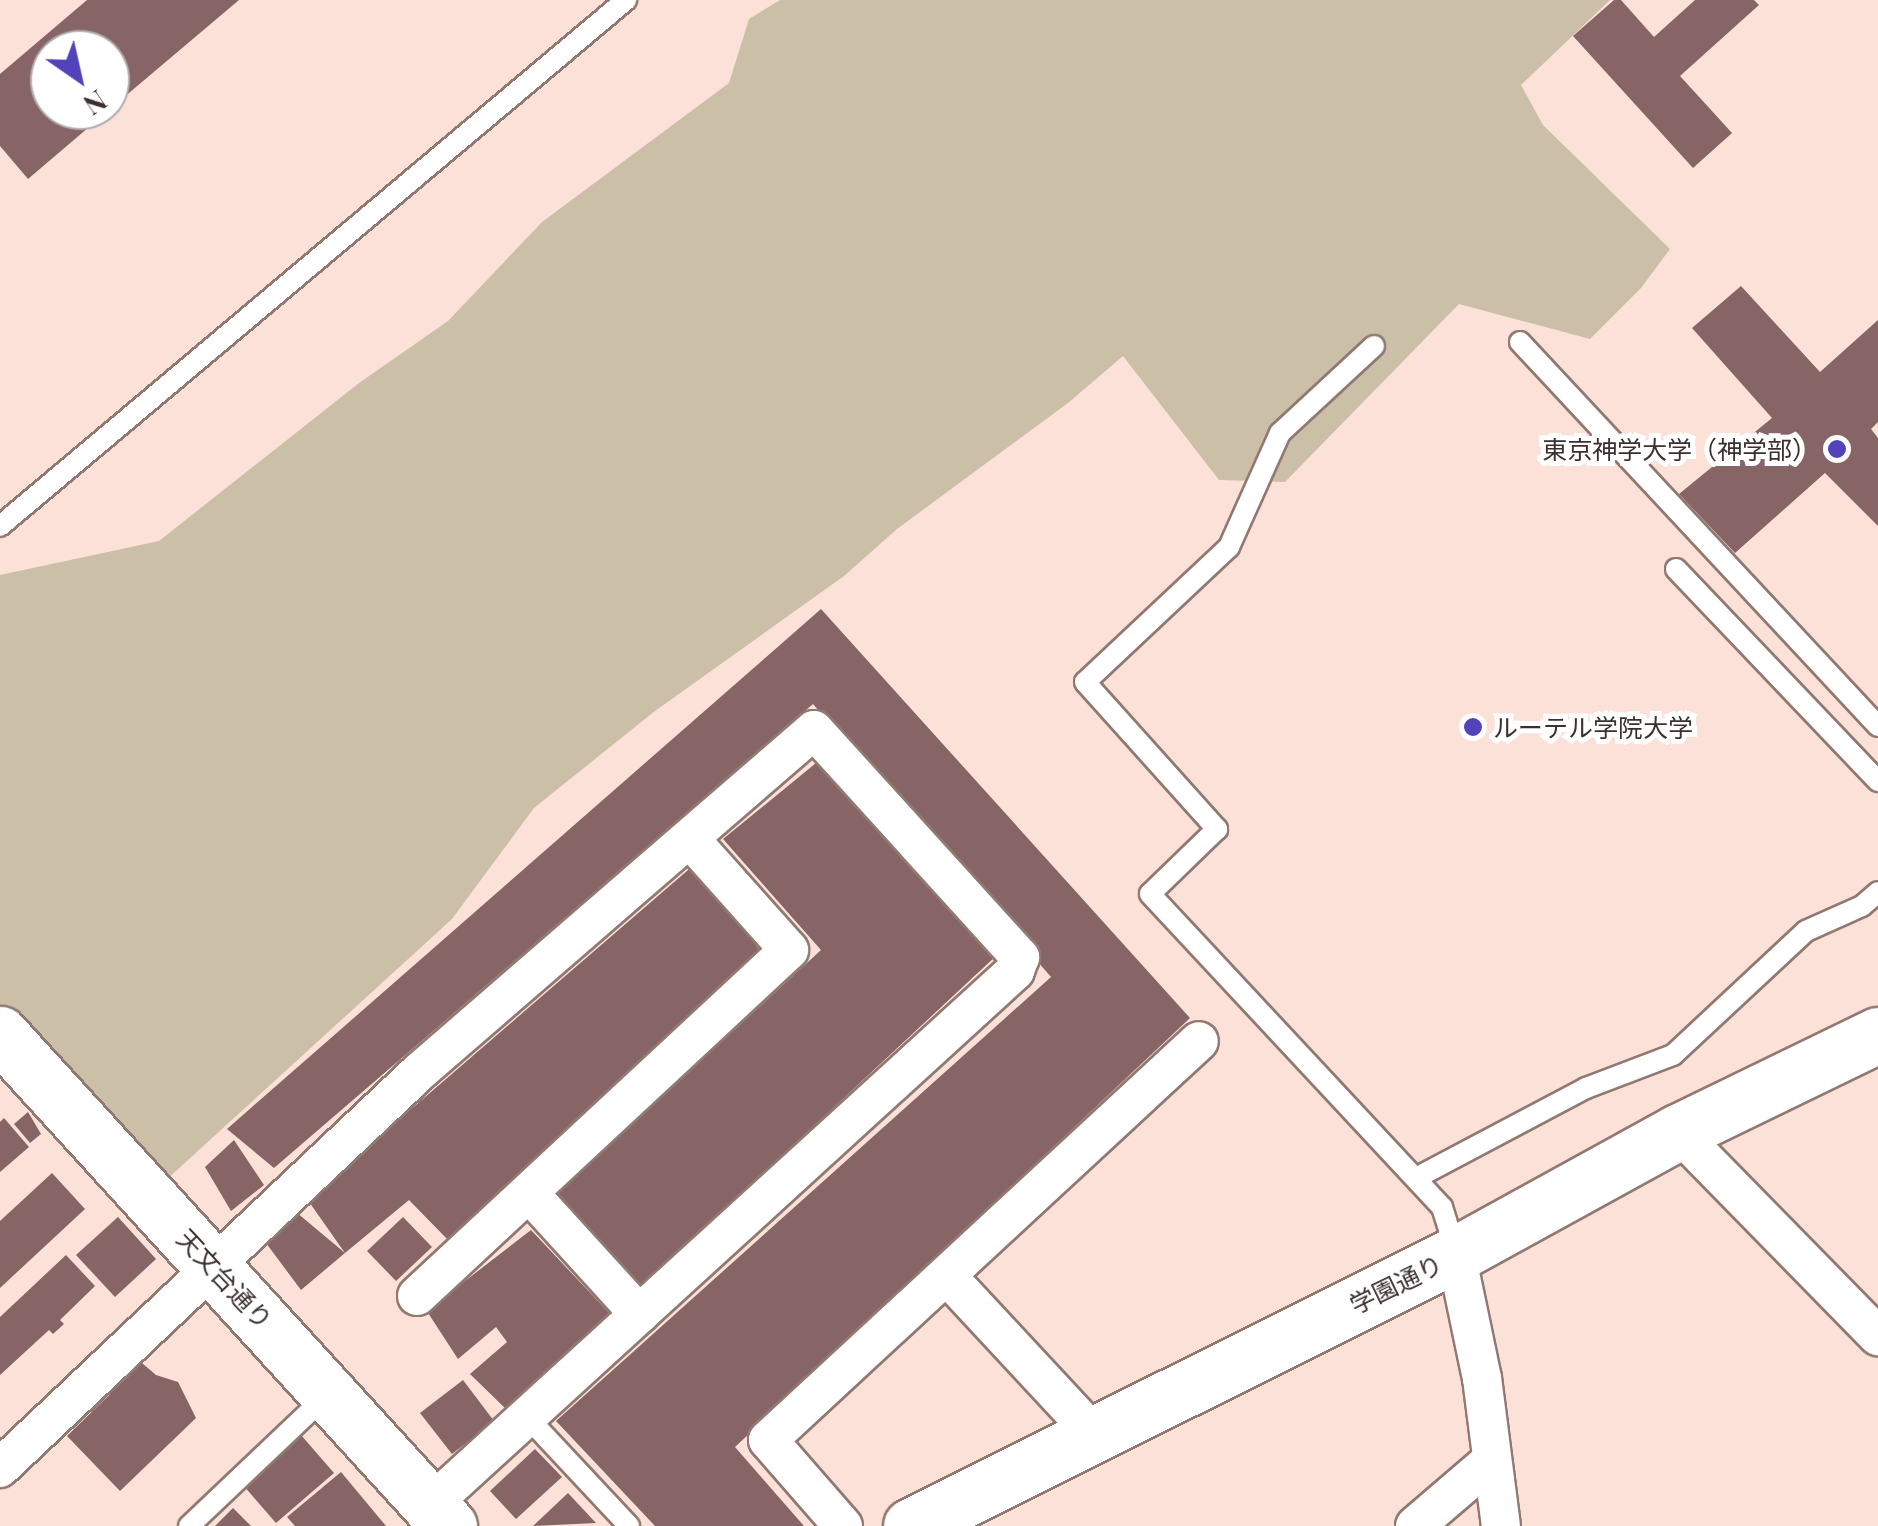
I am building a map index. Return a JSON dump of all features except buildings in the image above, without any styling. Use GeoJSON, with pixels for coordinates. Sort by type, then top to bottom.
{"type":"FeatureCollection","features":[{"type":"Feature","properties":{"kind":"street"},"geometry":{"type":"LineString","coordinates":[[0,1468],[211,1264],[419,1072],[814,730],[1020,957],[1015,970],[528,1418],[440,1515]]}},
{"type":"Feature","properties":{"kind":"street"},"geometry":{"type":"LineString","coordinates":[[417,1296],[789,950],[690,839]]}},
{"type":"Feature","properties":{"kind":"street","name":"天文台通り"},"geometry":{"type":"LineString","coordinates":[[0,1034],[440,1515]]}},
{"type":"Feature","properties":{"kind":"street","name":"学園通り"},"geometry":{"type":"LineString","coordinates":[[936,1521],[1094,1434],[1456,1254],[1678,1132],[1878,1036]]}},
{"type":"Feature","properties":{"kind":"street"},"geometry":{"type":"LineString","coordinates":[[844,1526],[768,1440],[1200,1041]]}},
{"type":"Feature","properties":{"kind":"street"},"geometry":{"type":"LineString","coordinates":[[1678,1132],[1878,1336]]}},
{"type":"Feature","properties":{"kind":"street"},"geometry":{"type":"LineString","coordinates":[[529,1193],[639,1314]]}},
{"type":"Feature","properties":{"kind":"street"},"geometry":{"type":"LineString","coordinates":[[1456,1254],[1482,1378],[1501,1526]]}},
{"type":"Feature","properties":{"kind":"street"},"geometry":{"type":"LineString","coordinates":[[946,1276],[1094,1434]]}},
{"type":"Feature","properties":{"kind":"street"},"geometry":{"type":"LineString","coordinates":[[1416,1526],[1492,1460]]}},
{"type":"Feature","properties":{"kind":"lane"},"geometry":{"type":"LineString","coordinates":[[0,526],[626,0]]}},
{"type":"Feature","properties":{"kind":"lane"},"geometry":{"type":"LineString","coordinates":[[1520,342],[1878,726]]}},
{"type":"Feature","properties":{"kind":"lane"},"geometry":{"type":"LineString","coordinates":[[1374,346],[1280,432],[1230,547],[1085,682],[1217,829],[1150,894],[1442,1206],[1456,1254]]}},
{"type":"Feature","properties":{"kind":"lane"},"geometry":{"type":"LineString","coordinates":[[1676,569],[1878,781]]}},
{"type":"Feature","properties":{"kind":"lane"},"geometry":{"type":"LineString","coordinates":[[1416,1178],[1586,1088],[1673,1055],[1806,931],[1862,906],[1878,892]]}},
{"type":"Feature","properties":{"kind":"lane"},"geometry":{"type":"LineString","coordinates":[[189,1526],[330,1392]]}},
{"type":"Feature","properties":{"kind":"lane"},"geometry":{"type":"LineString","coordinates":[[528,1418],[629,1526]]}},
{"type":"Feature","properties":{"kind":"shaded area"},"geometry":{"type":"Polygon","coordinates":[[[780,0],[1610,0],[1521,85],[1543,125],[1670,249],[1641,288],[1590,339],[1459,304],[1285,482],[1219,480],[1123,356],[1068,403],[897,529],[844,576],[655,711],[534,808],[452,919],[165,1181],[0,1012],[0,575],[159,541],[359,383],[448,321],[542,222],[729,83],[749,19],[780,0]]]}},
{"type":"Feature","properties":{"kind":"place","name":"東京神学大学（神学部）"},"geometry":{"type":"Point","coordinates":[1837,449]}},
{"type":"Feature","properties":{"kind":"place","name":"ルーテル学院大学"},"geometry":{"type":"Point","coordinates":[1473,727]}}]}
